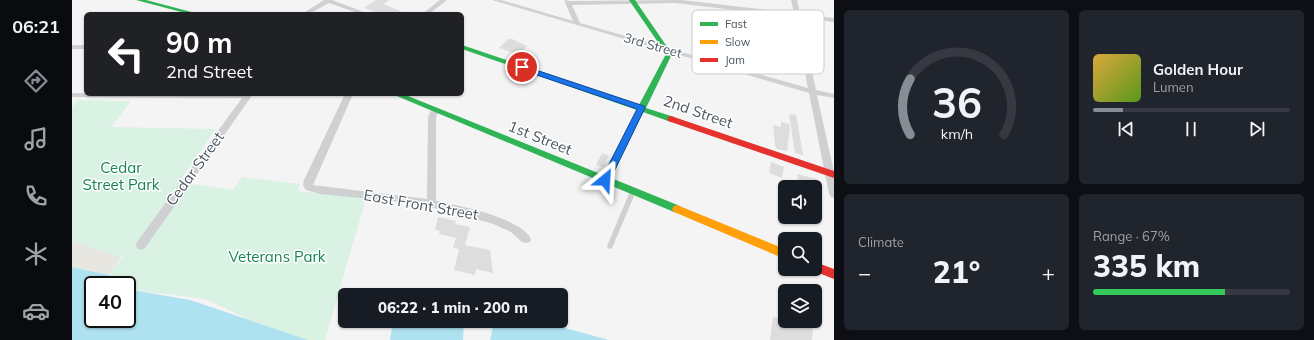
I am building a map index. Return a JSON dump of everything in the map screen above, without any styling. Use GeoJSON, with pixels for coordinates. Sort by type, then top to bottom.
{"type":"FeatureCollection","features":[{"type":"Feature","properties":{"kind":"street"},"geometry":{"type":"LineString","coordinates":[[139,0],[188,12]]}},
{"type":"Feature","properties":{"kind":"street"},"geometry":{"type":"LineString","coordinates":[[308,12],[328,0],[361,12]]}},
{"type":"Feature","properties":{"kind":"street"},"geometry":{"type":"LineString","coordinates":[[428,12],[444,0]]}},
{"type":"Feature","properties":{"kind":"street","name":"3rd Street"},"geometry":{"type":"LineString","coordinates":[[495,0],[692,57]]}},
{"type":"Feature","properties":{"kind":"street"},"geometry":{"type":"LineString","coordinates":[[714,0],[720,6]]}},
{"type":"Feature","properties":{"kind":"street"},"geometry":{"type":"LineString","coordinates":[[794,0],[796,10]]}},
{"type":"Feature","properties":{"kind":"street"},"geometry":{"type":"LineString","coordinates":[[605,180],[669,54],[633,1]]}},
{"type":"Feature","properties":{"kind":"street"},"geometry":{"type":"LineString","coordinates":[[577,23],[567,2],[675,1],[751,10]]}},
{"type":"Feature","properties":{"kind":"street"},"geometry":{"type":"LineString","coordinates":[[824,19],[834,20]]}},
{"type":"Feature","properties":{"kind":"street"},"geometry":{"type":"LineString","coordinates":[[72,47],[84,47]]}},
{"type":"Feature","properties":{"kind":"street","name":"2nd Street"},"geometry":{"type":"LineString","coordinates":[[464,48],[832,174]]}},
{"type":"Feature","properties":{"kind":"street","name":"3rd Street"},"geometry":{"type":"LineString","coordinates":[[751,74],[813,92],[834,96]]}},
{"type":"Feature","properties":{"kind":"street"},"geometry":{"type":"LineString","coordinates":[[809,74],[832,174],[834,194]]}},
{"type":"Feature","properties":{"kind":"street"},"geometry":{"type":"LineString","coordinates":[[72,95],[84,95]]}},
{"type":"Feature","properties":{"kind":"street","name":"Cedar Street"},"geometry":{"type":"LineString","coordinates":[[141,244],[247,96]]}},
{"type":"Feature","properties":{"kind":"street","name":"East Front Street"},"geometry":{"type":"LineString","coordinates":[[348,96],[310,180],[308,185],[309,187],[431,205],[494,219],[514,229],[526,239]]}},
{"type":"Feature","properties":{"kind":"street","name":"1st Street"},"geometry":{"type":"LineString","coordinates":[[401,96],[778,251]]}},
{"type":"Feature","properties":{"kind":"street"},"geometry":{"type":"LineString","coordinates":[[431,205],[432,117],[435,110]]}},
{"type":"Feature","properties":{"kind":"street"},"geometry":{"type":"LineString","coordinates":[[822,269],[834,274]]}},
{"type":"Feature","properties":{"kind":"lane"},"geometry":{"type":"LineString","coordinates":[[610,246],[633,191]]}},
{"type":"Feature","properties":{"kind":"green space","name":"Veterans Park"},"geometry":{"type":"Polygon","coordinates":[[[78,100],[131,101],[111,127],[216,129],[179,182],[233,190],[242,177],[300,184],[297,191],[366,198],[340,288],[338,288],[338,295],[325,340],[293,340],[205,299],[136,290],[136,276],[108,276],[124,255],[121,257],[72,241],[72,107],[78,100]]]}},
{"type":"Feature","properties":{"kind":"sand"},"geometry":{"type":"Polygon","coordinates":[[[72,241],[121,257],[109,275],[72,267],[72,241]]]}},
{"type":"Feature","properties":{"kind":"water"},"geometry":{"type":"Polygon","coordinates":[[[72,267],[109,275],[84,276],[84,328],[136,328],[136,291],[190,300],[308,340],[72,340],[72,267]]]}},
{"type":"Feature","properties":{"kind":"water"},"geometry":{"type":"Polygon","coordinates":[[[392,328],[464,328],[463,340],[390,340],[392,328]]]}},
{"type":"Feature","properties":{"kind":"water"},"geometry":{"type":"Polygon","coordinates":[[[493,328],[565,328],[609,340],[490,340],[493,328]]]}},
{"type":"Feature","properties":{"kind":"building"},"geometry":{"type":"Polygon","coordinates":[[[376,0],[389,0],[383,4],[402,12],[377,12],[364,8],[376,0]]]}},
{"type":"Feature","properties":{"kind":"building"},"geometry":{"type":"Polygon","coordinates":[[[508,39],[512,39],[527,46],[519,55],[499,48],[508,39]]]}},
{"type":"Feature","properties":{"kind":"building"},"geometry":{"type":"Polygon","coordinates":[[[796,114],[803,155],[795,153],[789,115],[796,114]]]}},
{"type":"Feature","properties":{"kind":"building"},"geometry":{"type":"Polygon","coordinates":[[[781,122],[789,124],[790,128],[787,151],[777,149],[775,145],[773,125],[781,127],[781,122]]]}},
{"type":"Feature","properties":{"kind":"building"},"geometry":{"type":"Polygon","coordinates":[[[602,153],[609,156],[603,167],[596,165],[602,153]]]}},
{"type":"Feature","properties":{"kind":"building"},"geometry":{"type":"Polygon","coordinates":[[[771,162],[784,167],[782,178],[769,173],[771,162]]]}},
{"type":"Feature","properties":{"kind":"building"},"geometry":{"type":"Polygon","coordinates":[[[797,174],[817,180],[798,180],[797,174]]]}},
{"type":"Feature","properties":{"kind":"building"},"geometry":{"type":"Polygon","coordinates":[[[438,217],[456,221],[455,224],[470,227],[465,245],[490,250],[493,273],[476,269],[475,275],[454,270],[459,249],[453,248],[456,238],[439,234],[440,231],[435,230],[438,217]]]}},
{"type":"Feature","properties":{"kind":"building"},"geometry":{"type":"Polygon","coordinates":[[[773,316],[778,318],[778,328],[813,329],[812,340],[770,340],[773,316]]]}},
{"type":"Feature","properties":{"kind":"traffic: fast"},"geometry":{"type":"LineString","coordinates":[[139,0],[188,12]]}},
{"type":"Feature","properties":{"kind":"traffic: fast"},"geometry":{"type":"LineString","coordinates":[[605,180],[669,54],[632,0]]}},
{"type":"Feature","properties":{"kind":"traffic: fast"},"geometry":{"type":"LineString","coordinates":[[464,48],[671,119]]}},
{"type":"Feature","properties":{"kind":"traffic: fast"},"geometry":{"type":"LineString","coordinates":[[401,96],[677,209]]}},
{"type":"Feature","properties":{"kind":"traffic: slow"},"geometry":{"type":"LineString","coordinates":[[677,209],[778,251]]}},
{"type":"Feature","properties":{"kind":"traffic: jam"},"geometry":{"type":"LineString","coordinates":[[671,119],[834,175]]}},
{"type":"Feature","properties":{"kind":"traffic: jam"},"geometry":{"type":"LineString","coordinates":[[822,270],[834,274]]}},
{"type":"Feature","properties":{"kind":"route"},"geometry":{"type":"LineString","coordinates":[[522,67],[641,108],[605,180]]}},
{"type":"Feature","properties":{"kind":"park label","name":"Cedar Street Park"},"geometry":{"type":"Point","coordinates":[121,176]}}]}
